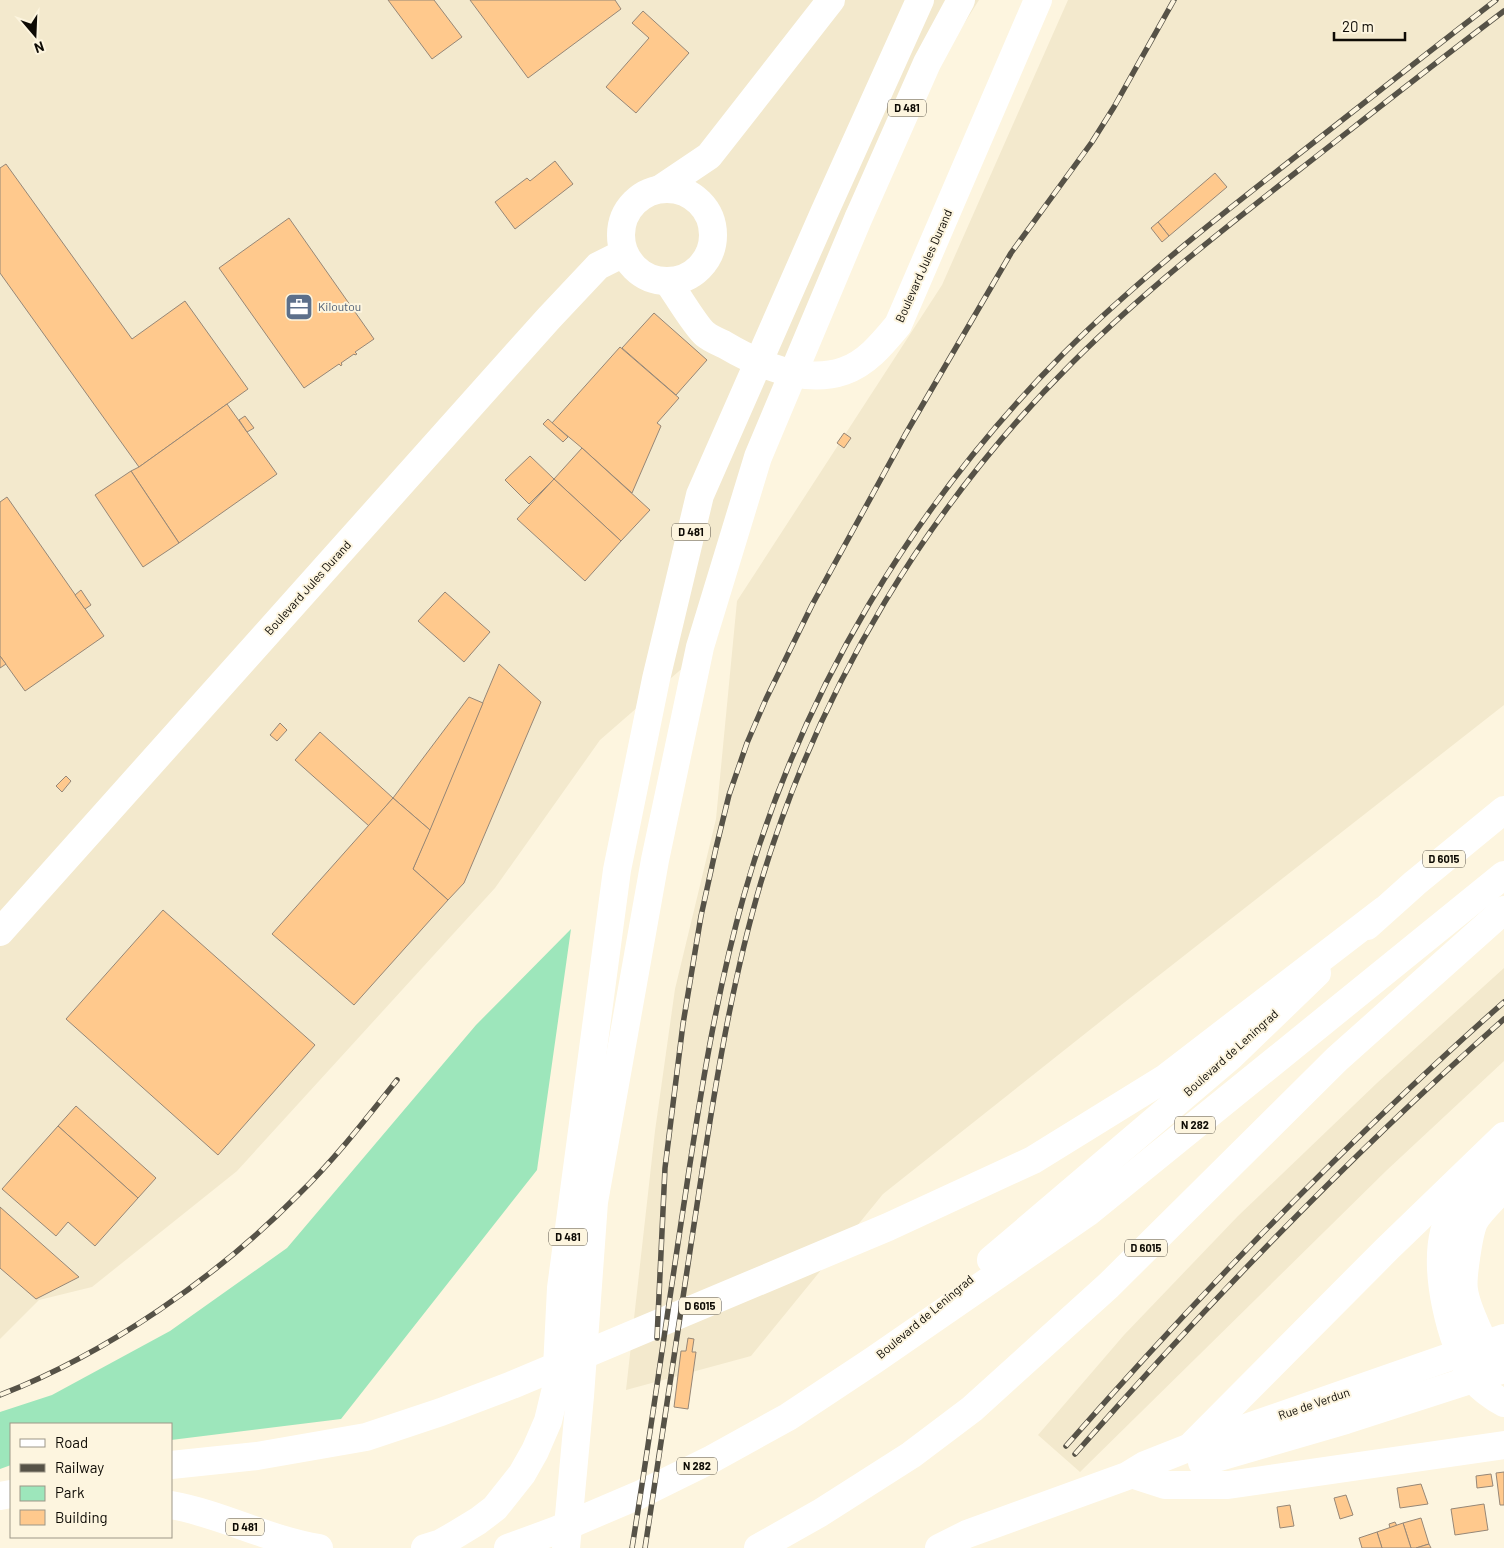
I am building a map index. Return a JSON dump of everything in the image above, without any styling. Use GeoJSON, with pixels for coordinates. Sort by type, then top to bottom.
{"type":"FeatureCollection","features":[{"type":"Feature","properties":{"kind":"main road"},"geometry":{"type":"LineString","coordinates":[[660,189],[675,190],[690,195],[701,204],[710,217],[713,231],[712,246],[706,260],[696,272],[682,279],[668,282],[655,280],[642,274],[631,265],[624,253],[621,236],[624,218],[638,199],[660,189],[710,156],[831,0]]}},
{"type":"Feature","properties":{"kind":"main road","name":"D 481"},"geometry":{"type":"LineString","coordinates":[[424,1548],[441,1543],[478,1521],[495,1508],[522,1474],[536,1452],[548,1421],[556,1388],[561,1288],[617,870],[656,679],[700,495],[920,0]]}},
{"type":"Feature","properties":{"kind":"main road","name":"D 481"},"geometry":{"type":"LineString","coordinates":[[566,1548],[580,1396],[594,1202],[655,860],[700,647],[758,457],[858,219],[927,63],[961,0]]}},
{"type":"Feature","properties":{"kind":"main road","name":"Boulevard Jules Durand"},"geometry":{"type":"LineString","coordinates":[[668,282],[704,333],[748,358],[798,375],[827,375],[845,371],[864,360],[880,347],[898,325],[1038,0]]}},
{"type":"Feature","properties":{"kind":"main road","name":"Boulevard Jules Durand"},"geometry":{"type":"LineString","coordinates":[[0,932],[549,318],[598,266],[624,253]]}},
{"type":"Feature","properties":{"kind":"main road","name":"Boulevard de Leningrad"},"geometry":{"type":"LineString","coordinates":[[874,1360],[1232,1055],[1384,910],[1504,810]]}},
{"type":"Feature","properties":{"kind":"main road","name":"Boulevard de Leningrad"},"geometry":{"type":"LineString","coordinates":[[874,1360],[1087,1213],[1504,875]]}},
{"type":"Feature","properties":{"kind":"main road","name":"D 6015"},"geometry":{"type":"LineString","coordinates":[[172,1465],[257,1456],[366,1437],[441,1412],[512,1385],[888,1227],[1033,1160],[1164,1079],[1384,910]]}},
{"type":"Feature","properties":{"kind":"main road","name":"D 6015"},"geometry":{"type":"LineString","coordinates":[[758,1548],[820,1513],[911,1455],[972,1409],[1108,1286],[1337,1059],[1504,910]]}},
{"type":"Feature","properties":{"kind":"main road"},"geometry":{"type":"LineString","coordinates":[[1188,1448],[1387,1249],[1504,1136]]}},
{"type":"Feature","properties":{"kind":"main road"},"geometry":{"type":"LineString","coordinates":[[1504,1159],[1474,1221],[1465,1268],[1464,1290],[1477,1328],[1493,1358],[1504,1369]]}},
{"type":"Feature","properties":{"kind":"main road"},"geometry":{"type":"LineString","coordinates":[[1492,1184],[1451,1216],[1444,1231],[1441,1272],[1444,1296],[1457,1346],[1472,1378],[1496,1399],[1504,1403]]}},
{"type":"Feature","properties":{"kind":"main road","name":"Rue de Verdun"},"geometry":{"type":"LineString","coordinates":[[1130,1476],[1145,1466],[1188,1448],[1504,1338]]}},
{"type":"Feature","properties":{"kind":"main road","name":"N 282"},"geometry":{"type":"LineString","coordinates":[[508,1548],[557,1530],[638,1495],[712,1459],[788,1417],[874,1360]]}},
{"type":"Feature","properties":{"kind":"main road","name":"Rue de Verdun"},"geometry":{"type":"LineString","coordinates":[[939,1548],[967,1534],[1130,1476],[1186,1466],[1384,1409],[1504,1369]]}},
{"type":"Feature","properties":{"kind":"main road"},"geometry":{"type":"LineString","coordinates":[[1130,1476],[1164,1485],[1228,1485],[1504,1445]]}},
{"type":"Feature","properties":{"kind":"main road","name":"D 481"},"geometry":{"type":"LineString","coordinates":[[172,1505],[224,1519],[276,1538],[319,1548]]}},
{"type":"Feature","properties":{"kind":"shaded area"},"geometry":{"type":"Polygon","coordinates":[[[0,0],[979,0],[846,211],[717,638],[600,740],[495,888],[237,1171],[92,1287],[39,1300],[0,1339],[0,0]]]}},
{"type":"Feature","properties":{"kind":"shaded area"},"geometry":{"type":"Polygon","coordinates":[[[1068,0],[1504,0],[1504,705],[883,1194],[751,1356],[626,1390],[655,1131],[675,989],[716,819],[737,601],[942,285],[1068,0]]]}},
{"type":"Feature","properties":{"kind":"shaded area"},"geometry":{"type":"Polygon","coordinates":[[[1504,968],[1504,1061],[1387,1170],[1080,1472],[1038,1435],[1124,1335],[1238,1216],[1377,1083],[1504,968]]]}},
{"type":"Feature","properties":{"kind":"green space"},"geometry":{"type":"Polygon","coordinates":[[[571,929],[537,1170],[341,1419],[172,1440],[172,1423],[10,1423],[10,1465],[0,1469],[0,1412],[52,1395],[170,1331],[287,1248],[476,1025],[571,929]]]}},
{"type":"Feature","properties":{"kind":"building"},"geometry":{"type":"Polygon","coordinates":[[[388,0],[434,0],[462,37],[432,59],[388,0]]]}},
{"type":"Feature","properties":{"kind":"building"},"geometry":{"type":"Polygon","coordinates":[[[470,0],[615,0],[621,9],[528,78],[470,0]]]}},
{"type":"Feature","properties":{"kind":"building"},"geometry":{"type":"Polygon","coordinates":[[[643,11],[689,53],[636,113],[606,87],[649,38],[632,23],[643,11]]]}},
{"type":"Feature","properties":{"kind":"building"},"geometry":{"type":"Polygon","coordinates":[[[555,161],[573,184],[515,229],[495,202],[527,178],[530,181],[555,161]]]}},
{"type":"Feature","properties":{"kind":"building"},"geometry":{"type":"Polygon","coordinates":[[[6,164],[132,339],[185,301],[248,389],[139,467],[0,273],[0,168],[6,164]]]}},
{"type":"Feature","properties":{"kind":"building"},"geometry":{"type":"Polygon","coordinates":[[[1215,173],[1227,187],[1169,236],[1158,222],[1215,173]]]}},
{"type":"Feature","properties":{"kind":"building","name":"Kiloutou"},"geometry":{"type":"Polygon","coordinates":[[[289,218],[374,339],[355,352],[357,354],[341,363],[341,366],[339,364],[304,388],[219,268],[289,218]]]}},
{"type":"Feature","properties":{"kind":"building"},"geometry":{"type":"Polygon","coordinates":[[[1158,222],[1169,236],[1162,242],[1151,228],[1158,222]]]}},
{"type":"Feature","properties":{"kind":"building"},"geometry":{"type":"Polygon","coordinates":[[[654,313],[707,360],[676,395],[622,348],[654,313]]]}},
{"type":"Feature","properties":{"kind":"building"},"geometry":{"type":"Polygon","coordinates":[[[620,347],[679,398],[657,423],[661,426],[632,493],[552,423],[620,347]]]}},
{"type":"Feature","properties":{"kind":"building"},"geometry":{"type":"Polygon","coordinates":[[[227,404],[277,474],[179,543],[131,471],[227,404]]]}},
{"type":"Feature","properties":{"kind":"building"},"geometry":{"type":"Polygon","coordinates":[[[245,416],[254,428],[247,432],[239,420],[245,416]]]}},
{"type":"Feature","properties":{"kind":"building"},"geometry":{"type":"Polygon","coordinates":[[[548,419],[568,437],[563,442],[543,424],[548,419]]]}},
{"type":"Feature","properties":{"kind":"building"},"geometry":{"type":"Polygon","coordinates":[[[844,433],[851,438],[844,448],[837,443],[844,433]]]}},
{"type":"Feature","properties":{"kind":"building"},"geometry":{"type":"Polygon","coordinates":[[[582,448],[650,510],[621,541],[554,479],[582,448]]]}},
{"type":"Feature","properties":{"kind":"building"},"geometry":{"type":"Polygon","coordinates":[[[530,456],[554,479],[529,504],[505,480],[530,456]]]}},
{"type":"Feature","properties":{"kind":"building"},"geometry":{"type":"Polygon","coordinates":[[[131,471],[179,543],[143,567],[95,495],[131,471]]]}},
{"type":"Feature","properties":{"kind":"building"},"geometry":{"type":"Polygon","coordinates":[[[554,479],[621,541],[585,581],[517,519],[554,479]]]}},
{"type":"Feature","properties":{"kind":"building"},"geometry":{"type":"Polygon","coordinates":[[[7,497],[104,636],[25,691],[0,656],[0,502],[7,497]]]}},
{"type":"Feature","properties":{"kind":"building"},"geometry":{"type":"Polygon","coordinates":[[[81,590],[91,605],[85,609],[75,595],[81,590]]]}},
{"type":"Feature","properties":{"kind":"building"},"geometry":{"type":"Polygon","coordinates":[[[445,592],[490,632],[464,662],[418,621],[445,592]]]}},
{"type":"Feature","properties":{"kind":"building"},"geometry":{"type":"Polygon","coordinates":[[[0,656],[6,664],[0,668],[0,656]]]}},
{"type":"Feature","properties":{"kind":"building"},"geometry":{"type":"Polygon","coordinates":[[[499,664],[541,702],[464,883],[448,900],[413,869],[499,664]]]}},
{"type":"Feature","properties":{"kind":"building"},"geometry":{"type":"Polygon","coordinates":[[[469,697],[483,703],[430,830],[393,798],[469,697]]]}},
{"type":"Feature","properties":{"kind":"building"},"geometry":{"type":"Polygon","coordinates":[[[280,723],[287,730],[277,741],[270,735],[280,723]]]}},
{"type":"Feature","properties":{"kind":"building"},"geometry":{"type":"Polygon","coordinates":[[[320,732],[393,798],[369,826],[295,760],[320,732]]]}},
{"type":"Feature","properties":{"kind":"building"},"geometry":{"type":"Polygon","coordinates":[[[66,776],[71,781],[62,792],[56,786],[66,776]]]}},
{"type":"Feature","properties":{"kind":"building"},"geometry":{"type":"Polygon","coordinates":[[[393,798],[430,830],[413,869],[448,900],[354,1005],[272,934],[393,798]]]}},
{"type":"Feature","properties":{"kind":"building"},"geometry":{"type":"Polygon","coordinates":[[[163,910],[315,1045],[218,1155],[66,1019],[163,910]]]}},
{"type":"Feature","properties":{"kind":"building"},"geometry":{"type":"Polygon","coordinates":[[[76,1106],[156,1178],[138,1198],[58,1126],[76,1106]]]}},
{"type":"Feature","properties":{"kind":"building"},"geometry":{"type":"Polygon","coordinates":[[[58,1126],[138,1198],[95,1246],[68,1222],[56,1236],[2,1189],[58,1126]]]}},
{"type":"Feature","properties":{"kind":"building"},"geometry":{"type":"Polygon","coordinates":[[[0,1207],[79,1277],[36,1299],[0,1268],[0,1207]]]}},
{"type":"Feature","properties":{"kind":"building"},"geometry":{"type":"Polygon","coordinates":[[[688,1338],[694,1339],[692,1352],[696,1352],[688,1409],[674,1407],[681,1351],[686,1351],[688,1338]]]}},
{"type":"Feature","properties":{"kind":"building"},"geometry":{"type":"Polygon","coordinates":[[[1504,1472],[1504,1505],[1500,1505],[1496,1473],[1504,1472]]]}},
{"type":"Feature","properties":{"kind":"building"},"geometry":{"type":"Polygon","coordinates":[[[1491,1474],[1493,1486],[1477,1488],[1476,1476],[1491,1474]]]}},
{"type":"Feature","properties":{"kind":"building"},"geometry":{"type":"Polygon","coordinates":[[[1421,1484],[1428,1504],[1400,1508],[1397,1488],[1421,1484]]]}},
{"type":"Feature","properties":{"kind":"building"},"geometry":{"type":"Polygon","coordinates":[[[1346,1495],[1353,1515],[1340,1519],[1334,1498],[1346,1495]]]}},
{"type":"Feature","properties":{"kind":"building"},"geometry":{"type":"Polygon","coordinates":[[[1484,1504],[1488,1530],[1455,1535],[1451,1509],[1484,1504]]]}},
{"type":"Feature","properties":{"kind":"building"},"geometry":{"type":"Polygon","coordinates":[[[1290,1505],[1294,1526],[1280,1528],[1277,1507],[1290,1505]]]}},
{"type":"Feature","properties":{"kind":"building"},"geometry":{"type":"Polygon","coordinates":[[[1421,1518],[1429,1544],[1411,1548],[1403,1523],[1421,1518]]]}},
{"type":"Feature","properties":{"kind":"building"},"geometry":{"type":"Polygon","coordinates":[[[1395,1522],[1397,1526],[1390,1528],[1389,1524],[1395,1522]]]}},
{"type":"Feature","properties":{"kind":"building"},"geometry":{"type":"Polygon","coordinates":[[[1403,1523],[1411,1548],[1382,1548],[1377,1532],[1403,1523]]]}},
{"type":"Feature","properties":{"kind":"building"},"geometry":{"type":"Polygon","coordinates":[[[1377,1532],[1382,1548],[1362,1548],[1359,1538],[1377,1532]]]}},
{"type":"Feature","properties":{"kind":"building"},"geometry":{"type":"Polygon","coordinates":[[[1429,1544],[1431,1548],[1416,1548],[1429,1544]]]}},
{"type":"Feature","properties":{"kind":"railway"},"geometry":{"type":"LineString","coordinates":[[657,1338],[665,1168],[683,1024],[701,916],[716,848],[729,795],[747,743],[766,699],[812,605],[905,435],[1011,253],[1092,142],[1114,107],[1174,0]]}},
{"type":"Feature","properties":{"kind":"railway"},"geometry":{"type":"LineString","coordinates":[[632,1548],[703,1083],[717,1007],[734,932],[768,819],[797,745],[831,674],[869,604],[911,537],[958,473],[1009,412],[1063,354],[1145,278],[1202,230],[1496,0]]}},
{"type":"Feature","properties":{"kind":"railway"},"geometry":{"type":"LineString","coordinates":[[645,1548],[708,1133],[722,1048],[740,965],[761,882],[785,809],[814,738],[847,669],[885,602],[926,538],[971,476],[1020,418],[1073,362],[1127,311],[1212,239],[1504,11]]}},
{"type":"Feature","properties":{"kind":"railway"},"geometry":{"type":"LineString","coordinates":[[1066,1446],[1171,1330],[1278,1217],[1389,1108],[1504,1002]]}},
{"type":"Feature","properties":{"kind":"railway"},"geometry":{"type":"LineString","coordinates":[[1075,1454],[1177,1340],[1283,1230],[1391,1122],[1504,1019]]}},
{"type":"Feature","properties":{"kind":"railway"},"geometry":{"type":"LineString","coordinates":[[0,1395],[81,1358],[159,1310],[197,1283],[266,1225],[311,1182],[397,1080]]}},
{"type":"Feature","properties":{"kind":"place","name":"Kiloutou"},"geometry":{"type":"Point","coordinates":[299,307]}}]}
